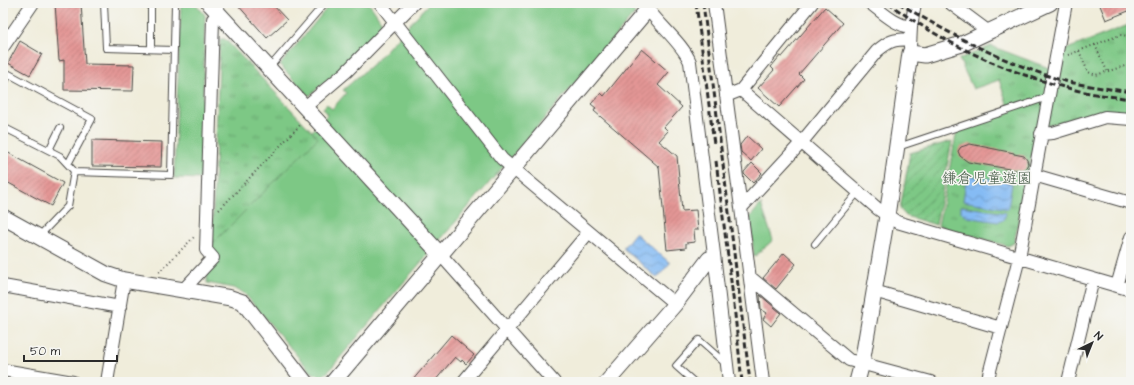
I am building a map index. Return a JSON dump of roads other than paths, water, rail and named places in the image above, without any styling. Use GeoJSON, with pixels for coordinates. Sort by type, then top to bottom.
{"type":"FeatureCollection","features":[{"type":"Feature","properties":{"kind":"street"},"geometry":{"type":"LineString","coordinates":[[3,47],[7,31],[33,3]]}},
{"type":"Feature","properties":{"kind":"street"},"geometry":{"type":"LineString","coordinates":[[380,3],[502,159],[675,304]]}},
{"type":"Feature","properties":{"kind":"street"},"geometry":{"type":"LineString","coordinates":[[305,107],[346,72],[414,3]]}},
{"type":"Feature","properties":{"kind":"street"},"geometry":{"type":"LineString","coordinates":[[714,3],[742,208],[763,382]]}},
{"type":"Feature","properties":{"kind":"street"},"geometry":{"type":"LineString","coordinates":[[726,96],[741,90],[812,3]]}},
{"type":"Feature","properties":{"kind":"street"},"geometry":{"type":"LineString","coordinates":[[870,3],[892,20],[904,26],[910,40],[925,55],[962,44],[1050,3]]}},
{"type":"Feature","properties":{"kind":"street"},"geometry":{"type":"LineString","coordinates":[[857,382],[862,363],[898,147],[915,3]]}},
{"type":"Feature","properties":{"kind":"street"},"geometry":{"type":"LineString","coordinates":[[950,3],[989,32]]}},
{"type":"Feature","properties":{"kind":"street"},"geometry":{"type":"LineString","coordinates":[[987,382],[1019,258],[1066,3]]}},
{"type":"Feature","properties":{"kind":"street"},"geometry":{"type":"LineString","coordinates":[[333,382],[440,254],[514,169],[648,5],[656,20],[684,51],[690,62],[711,257],[729,382]]}},
{"type":"Feature","properties":{"kind":"street"},"geometry":{"type":"LineString","coordinates":[[214,8],[440,254],[554,382]]}},
{"type":"Feature","properties":{"kind":"street"},"geometry":{"type":"LineString","coordinates":[[183,290],[213,258],[206,250],[206,224],[214,8]]}},
{"type":"Feature","properties":{"kind":"street"},"geometry":{"type":"LineString","coordinates":[[742,208],[801,143],[877,51],[888,42],[896,40],[910,40]]}},
{"type":"Feature","properties":{"kind":"street"},"geometry":{"type":"LineString","coordinates":[[741,90],[858,192],[887,216],[897,222],[1131,290]]}},
{"type":"Feature","properties":{"kind":"street"},"geometry":{"type":"LineString","coordinates":[[1041,134],[1053,133],[1105,117],[1131,119]]}},
{"type":"Feature","properties":{"kind":"street"},"geometry":{"type":"LineString","coordinates":[[1034,175],[1131,203]]}},
{"type":"Feature","properties":{"kind":"street"},"geometry":{"type":"LineString","coordinates":[[3,217],[106,274],[124,280],[231,298],[243,302],[305,382]]}},
{"type":"Feature","properties":{"kind":"street"},"geometry":{"type":"LineString","coordinates":[[463,382],[589,232]]}},
{"type":"Feature","properties":{"kind":"street"},"geometry":{"type":"LineString","coordinates":[[1117,286],[1131,237]]}},
{"type":"Feature","properties":{"kind":"street"},"geometry":{"type":"LineString","coordinates":[[607,382],[675,304],[711,257]]}},
{"type":"Feature","properties":{"kind":"street"},"geometry":{"type":"LineString","coordinates":[[750,277],[849,360],[931,382]]}},
{"type":"Feature","properties":{"kind":"street"},"geometry":{"type":"LineString","coordinates":[[1068,382],[1093,279]]}},
{"type":"Feature","properties":{"kind":"street"},"geometry":{"type":"LineString","coordinates":[[107,382],[124,280]]}},
{"type":"Feature","properties":{"kind":"street"},"geometry":{"type":"LineString","coordinates":[[3,286],[120,306]]}},
{"type":"Feature","properties":{"kind":"street"},"geometry":{"type":"LineString","coordinates":[[874,291],[1001,328]]}},
{"type":"Feature","properties":{"kind":"street"},"geometry":{"type":"LineString","coordinates":[[3,370],[73,382]]}},
{"type":"Feature","properties":{"kind":"lane"},"geometry":{"type":"LineString","coordinates":[[104,3],[106,48],[174,50]]}},
{"type":"Feature","properties":{"kind":"lane"},"geometry":{"type":"LineString","coordinates":[[151,3],[151,49]]}},
{"type":"Feature","properties":{"kind":"lane"},"geometry":{"type":"LineString","coordinates":[[74,172],[171,175],[175,3]]}},
{"type":"Feature","properties":{"kind":"lane"},"geometry":{"type":"LineString","coordinates":[[270,68],[325,3]]}},
{"type":"Feature","properties":{"kind":"lane"},"geometry":{"type":"LineString","coordinates":[[3,85],[9,74],[92,119],[68,164]]}},
{"type":"Feature","properties":{"kind":"lane"},"geometry":{"type":"LineString","coordinates":[[898,147],[1048,97]]}},
{"type":"Feature","properties":{"kind":"lane"},"geometry":{"type":"LineString","coordinates":[[3,127],[60,156],[74,171],[68,206],[44,230],[40,238]]}},
{"type":"Feature","properties":{"kind":"lane"},"geometry":{"type":"LineString","coordinates":[[49,150],[60,128]]}},
{"type":"Feature","properties":{"kind":"lane"},"geometry":{"type":"LineString","coordinates":[[815,244],[858,192]]}},
{"type":"Feature","properties":{"kind":"lane"},"geometry":{"type":"LineString","coordinates":[[694,382],[676,366],[699,340],[727,365]]}},
{"type":"Feature","properties":{"kind":"water"},"geometry":{"type":"Polygon","coordinates":[[[967,175],[1012,183],[1008,209],[963,201],[967,175]]]}},
{"type":"Feature","properties":{"kind":"water"},"geometry":{"type":"Polygon","coordinates":[[[961,206],[1006,213],[1004,219],[998,222],[967,217],[961,212],[961,206]]]}},
{"type":"Feature","properties":{"kind":"water"},"geometry":{"type":"Polygon","coordinates":[[[635,233],[670,263],[657,278],[623,248],[635,233]]]}},
{"type":"Feature","properties":{"kind":"railway"},"geometry":{"type":"LineString","coordinates":[[696,3],[714,144]]}},
{"type":"Feature","properties":{"kind":"railway"},"geometry":{"type":"LineString","coordinates":[[703,3],[750,382]]}},
{"type":"Feature","properties":{"kind":"railway"},"geometry":{"type":"LineString","coordinates":[[888,3],[952,43],[997,64],[1044,81],[1076,90],[1131,99]]}},
{"type":"Feature","properties":{"kind":"railway"},"geometry":{"type":"LineString","coordinates":[[899,3],[960,38],[1024,67],[1068,82],[1131,92]]}},
{"type":"Feature","properties":{"kind":"railway"},"geometry":{"type":"LineString","coordinates":[[716,161],[742,382]]}},
{"type":"Feature","properties":{"kind":"park label","name":"鎌倉児童遊園"},"geometry":{"type":"Point","coordinates":[987,178]}}]}
